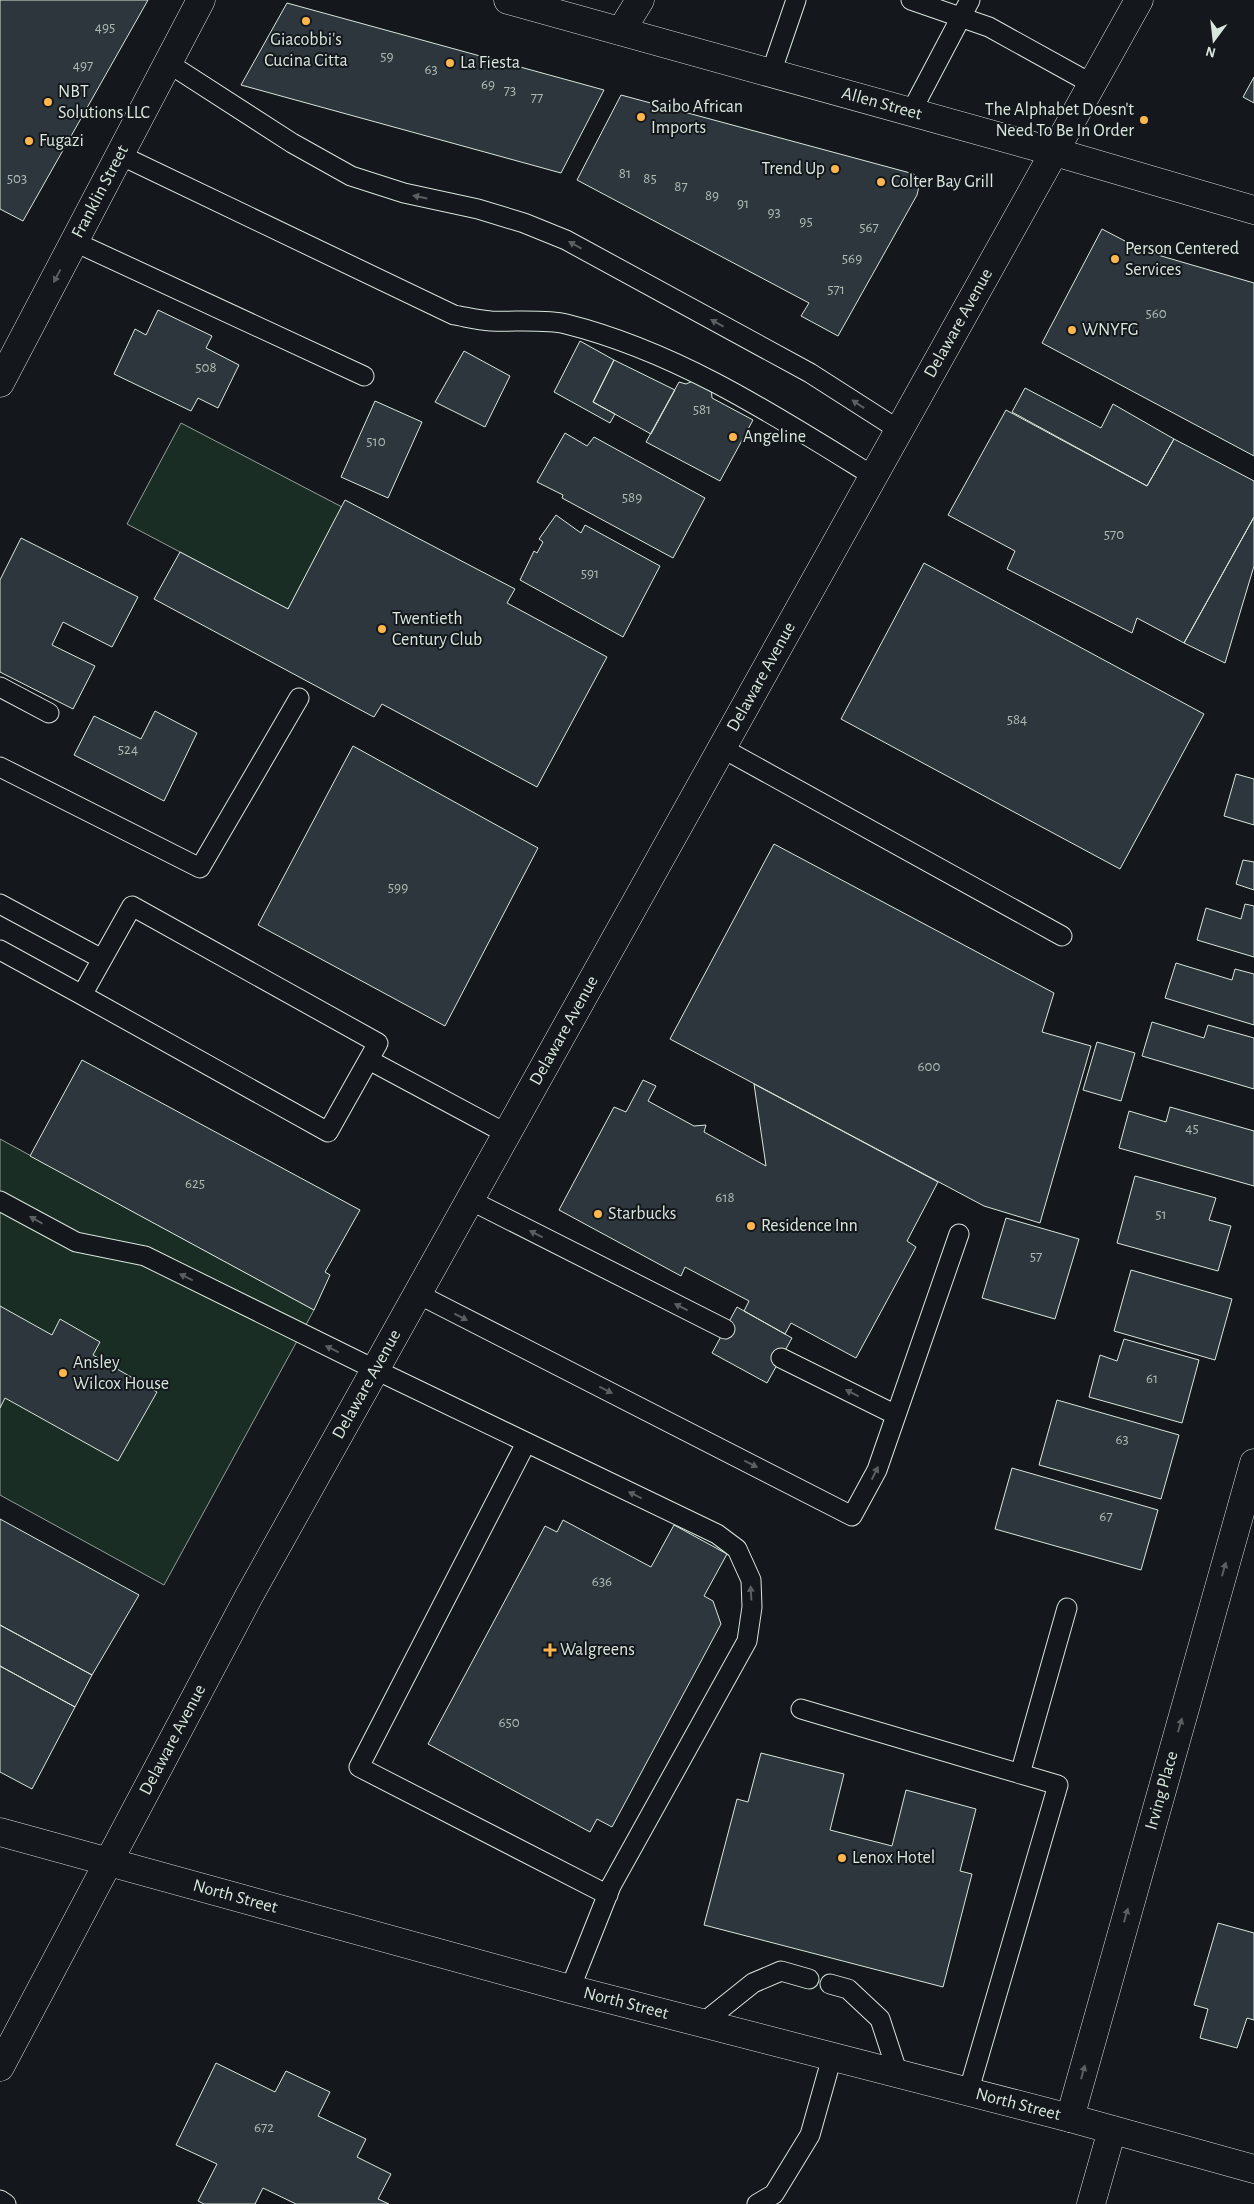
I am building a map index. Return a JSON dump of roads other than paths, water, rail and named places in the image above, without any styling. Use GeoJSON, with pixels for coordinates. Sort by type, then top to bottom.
{"type":"FeatureCollection","features":[{"type":"Feature","properties":{"kind":"street","name":"Franklin Street"},"geometry":{"type":"LineString","coordinates":[[0,383],[201,0]]}},
{"type":"Feature","properties":{"kind":"street","name":"Allen Street"},"geometry":{"type":"LineString","coordinates":[[508,0],[1055,152],[1254,210]]}},
{"type":"Feature","properties":{"kind":"street"},"geometry":{"type":"LineString","coordinates":[[621,31],[640,0]]}},
{"type":"Feature","properties":{"kind":"street","name":"Delaware Avenue"},"geometry":{"type":"LineString","coordinates":[[0,2067],[250,1596],[1139,0]]}},
{"type":"Feature","properties":{"kind":"street","name":"Irving Place"},"geometry":{"type":"LineString","coordinates":[[1070,2118],[1254,1463]]}},
{"type":"Feature","properties":{"kind":"street","name":"North Street"},"geometry":{"type":"LineString","coordinates":[[0,1832],[570,1989],[1070,2118],[1254,2169]]}},
{"type":"Feature","properties":{"kind":"street"},"geometry":{"type":"LineString","coordinates":[[1091,2204],[1112,2130]]}},
{"type":"Feature","properties":{"kind":"lane"},"geometry":{"type":"LineString","coordinates":[[771,73],[796,0]]}},
{"type":"Feature","properties":{"kind":"lane"},"geometry":{"type":"LineString","coordinates":[[911,0],[989,27],[1092,84]]}},
{"type":"Feature","properties":{"kind":"lane"},"geometry":{"type":"LineString","coordinates":[[911,112],[970,0]]}},
{"type":"Feature","properties":{"kind":"lane"},"geometry":{"type":"LineString","coordinates":[[168,63],[292,143],[351,176],[404,193],[514,220],[566,240],[810,373],[899,430]]}},
{"type":"Feature","properties":{"kind":"lane"},"geometry":{"type":"LineString","coordinates":[[120,155],[454,314],[488,321],[564,323],[645,349],[683,366],[799,429],[873,476]]}},
{"type":"Feature","properties":{"kind":"lane"},"geometry":{"type":"LineString","coordinates":[[75,242],[364,376]]}},
{"type":"Feature","properties":{"kind":"lane"},"geometry":{"type":"LineString","coordinates":[[0,686],[49,713]]}},
{"type":"Feature","properties":{"kind":"lane"},"geometry":{"type":"LineString","coordinates":[[0,766],[200,868],[299,698]]}},
{"type":"Feature","properties":{"kind":"lane"},"geometry":{"type":"LineString","coordinates":[[722,748],[1062,936]]}},
{"type":"Feature","properties":{"kind":"lane"},"geometry":{"type":"LineString","coordinates":[[0,904],[102,959]]}},
{"type":"Feature","properties":{"kind":"lane"},"geometry":{"type":"LineString","coordinates":[[0,950],[328,1132],[378,1043],[132,906],[82,995]]}},
{"type":"Feature","properties":{"kind":"lane"},"geometry":{"type":"LineString","coordinates":[[369,1060],[507,1134]]}},
{"type":"Feature","properties":{"kind":"lane"},"geometry":{"type":"LineString","coordinates":[[470,1200],[725,1329]]}},
{"type":"Feature","properties":{"kind":"lane"},"geometry":{"type":"LineString","coordinates":[[0,1201],[76,1242],[145,1256],[376,1370],[717,1534],[737,1549],[751,1580],[752,1607],[747,1641],[608,1895],[570,1989]]}},
{"type":"Feature","properties":{"kind":"lane"},"geometry":{"type":"LineString","coordinates":[[418,1294],[852,1516],[877,1470],[959,1234]]}},
{"type":"Feature","properties":{"kind":"lane"},"geometry":{"type":"LineString","coordinates":[[781,1358],[896,1415]]}},
{"type":"Feature","properties":{"kind":"lane"},"geometry":{"type":"LineString","coordinates":[[526,1442],[359,1767],[608,1895]]}},
{"type":"Feature","properties":{"kind":"lane"},"geometry":{"type":"LineString","coordinates":[[1020,1774],[1067,1608]]}},
{"type":"Feature","properties":{"kind":"lane"},"geometry":{"type":"LineString","coordinates":[[801,1709],[1058,1785],[968,2093]]}},
{"type":"Feature","properties":{"kind":"lane"},"geometry":{"type":"LineString","coordinates":[[703,2023],[754,1983],[781,1971],[809,1979]]}},
{"type":"Feature","properties":{"kind":"lane"},"geometry":{"type":"LineString","coordinates":[[830,1984],[848,1989],[880,2019],[898,2074]]}},
{"type":"Feature","properties":{"kind":"lane"},"geometry":{"type":"LineString","coordinates":[[757,2204],[774,2194],[810,2135],[832,2057]]}},
{"type":"Feature","properties":{"kind":"lane"},"geometry":{"type":"LineString","coordinates":[[0,2200],[6,2204]]}},
{"type":"Feature","properties":{"kind":"place","name":"Giacobbi's Cucina Citta"},"geometry":{"type":"Point","coordinates":[306,21]}},
{"type":"Feature","properties":{"kind":"place","name":"La Fiesta"},"geometry":{"type":"Point","coordinates":[450,63]}},
{"type":"Feature","properties":{"kind":"place","name":"NBT Solutions LLC"},"geometry":{"type":"Point","coordinates":[48,102]}},
{"type":"Feature","properties":{"kind":"place","name":"Saibo African Imports"},"geometry":{"type":"Point","coordinates":[641,117]}},
{"type":"Feature","properties":{"kind":"place","name":"The Alphabet Doesn't Need To Be In Order"},"geometry":{"type":"Point","coordinates":[1144,120]}},
{"type":"Feature","properties":{"kind":"place","name":"Fugazi"},"geometry":{"type":"Point","coordinates":[29,141]}},
{"type":"Feature","properties":{"kind":"place","name":"Trend Up"},"geometry":{"type":"Point","coordinates":[835,169]}},
{"type":"Feature","properties":{"kind":"place","name":"Colter Bay Grill"},"geometry":{"type":"Point","coordinates":[881,182]}},
{"type":"Feature","properties":{"kind":"place","name":"Person Centered Services"},"geometry":{"type":"Point","coordinates":[1115,259]}},
{"type":"Feature","properties":{"kind":"place","name":"WNYFG"},"geometry":{"type":"Point","coordinates":[1072,330]}},
{"type":"Feature","properties":{"kind":"place","name":"Angeline"},"geometry":{"type":"Point","coordinates":[733,437]}},
{"type":"Feature","properties":{"kind":"place","name":"Twentieth Century Club"},"geometry":{"type":"Point","coordinates":[382,629]}},
{"type":"Feature","properties":{"kind":"place","name":"Starbucks"},"geometry":{"type":"Point","coordinates":[598,1214]}},
{"type":"Feature","properties":{"kind":"place","name":"Residence Inn"},"geometry":{"type":"Point","coordinates":[751,1226]}},
{"type":"Feature","properties":{"kind":"place","name":"Ansley Wilcox House"},"geometry":{"type":"Point","coordinates":[63,1373]}},
{"type":"Feature","properties":{"kind":"place","name":"Walgreens"},"geometry":{"type":"Point","coordinates":[550,1650]}},
{"type":"Feature","properties":{"kind":"place","name":"Lenox Hotel"},"geometry":{"type":"Point","coordinates":[842,1858]}}]}
